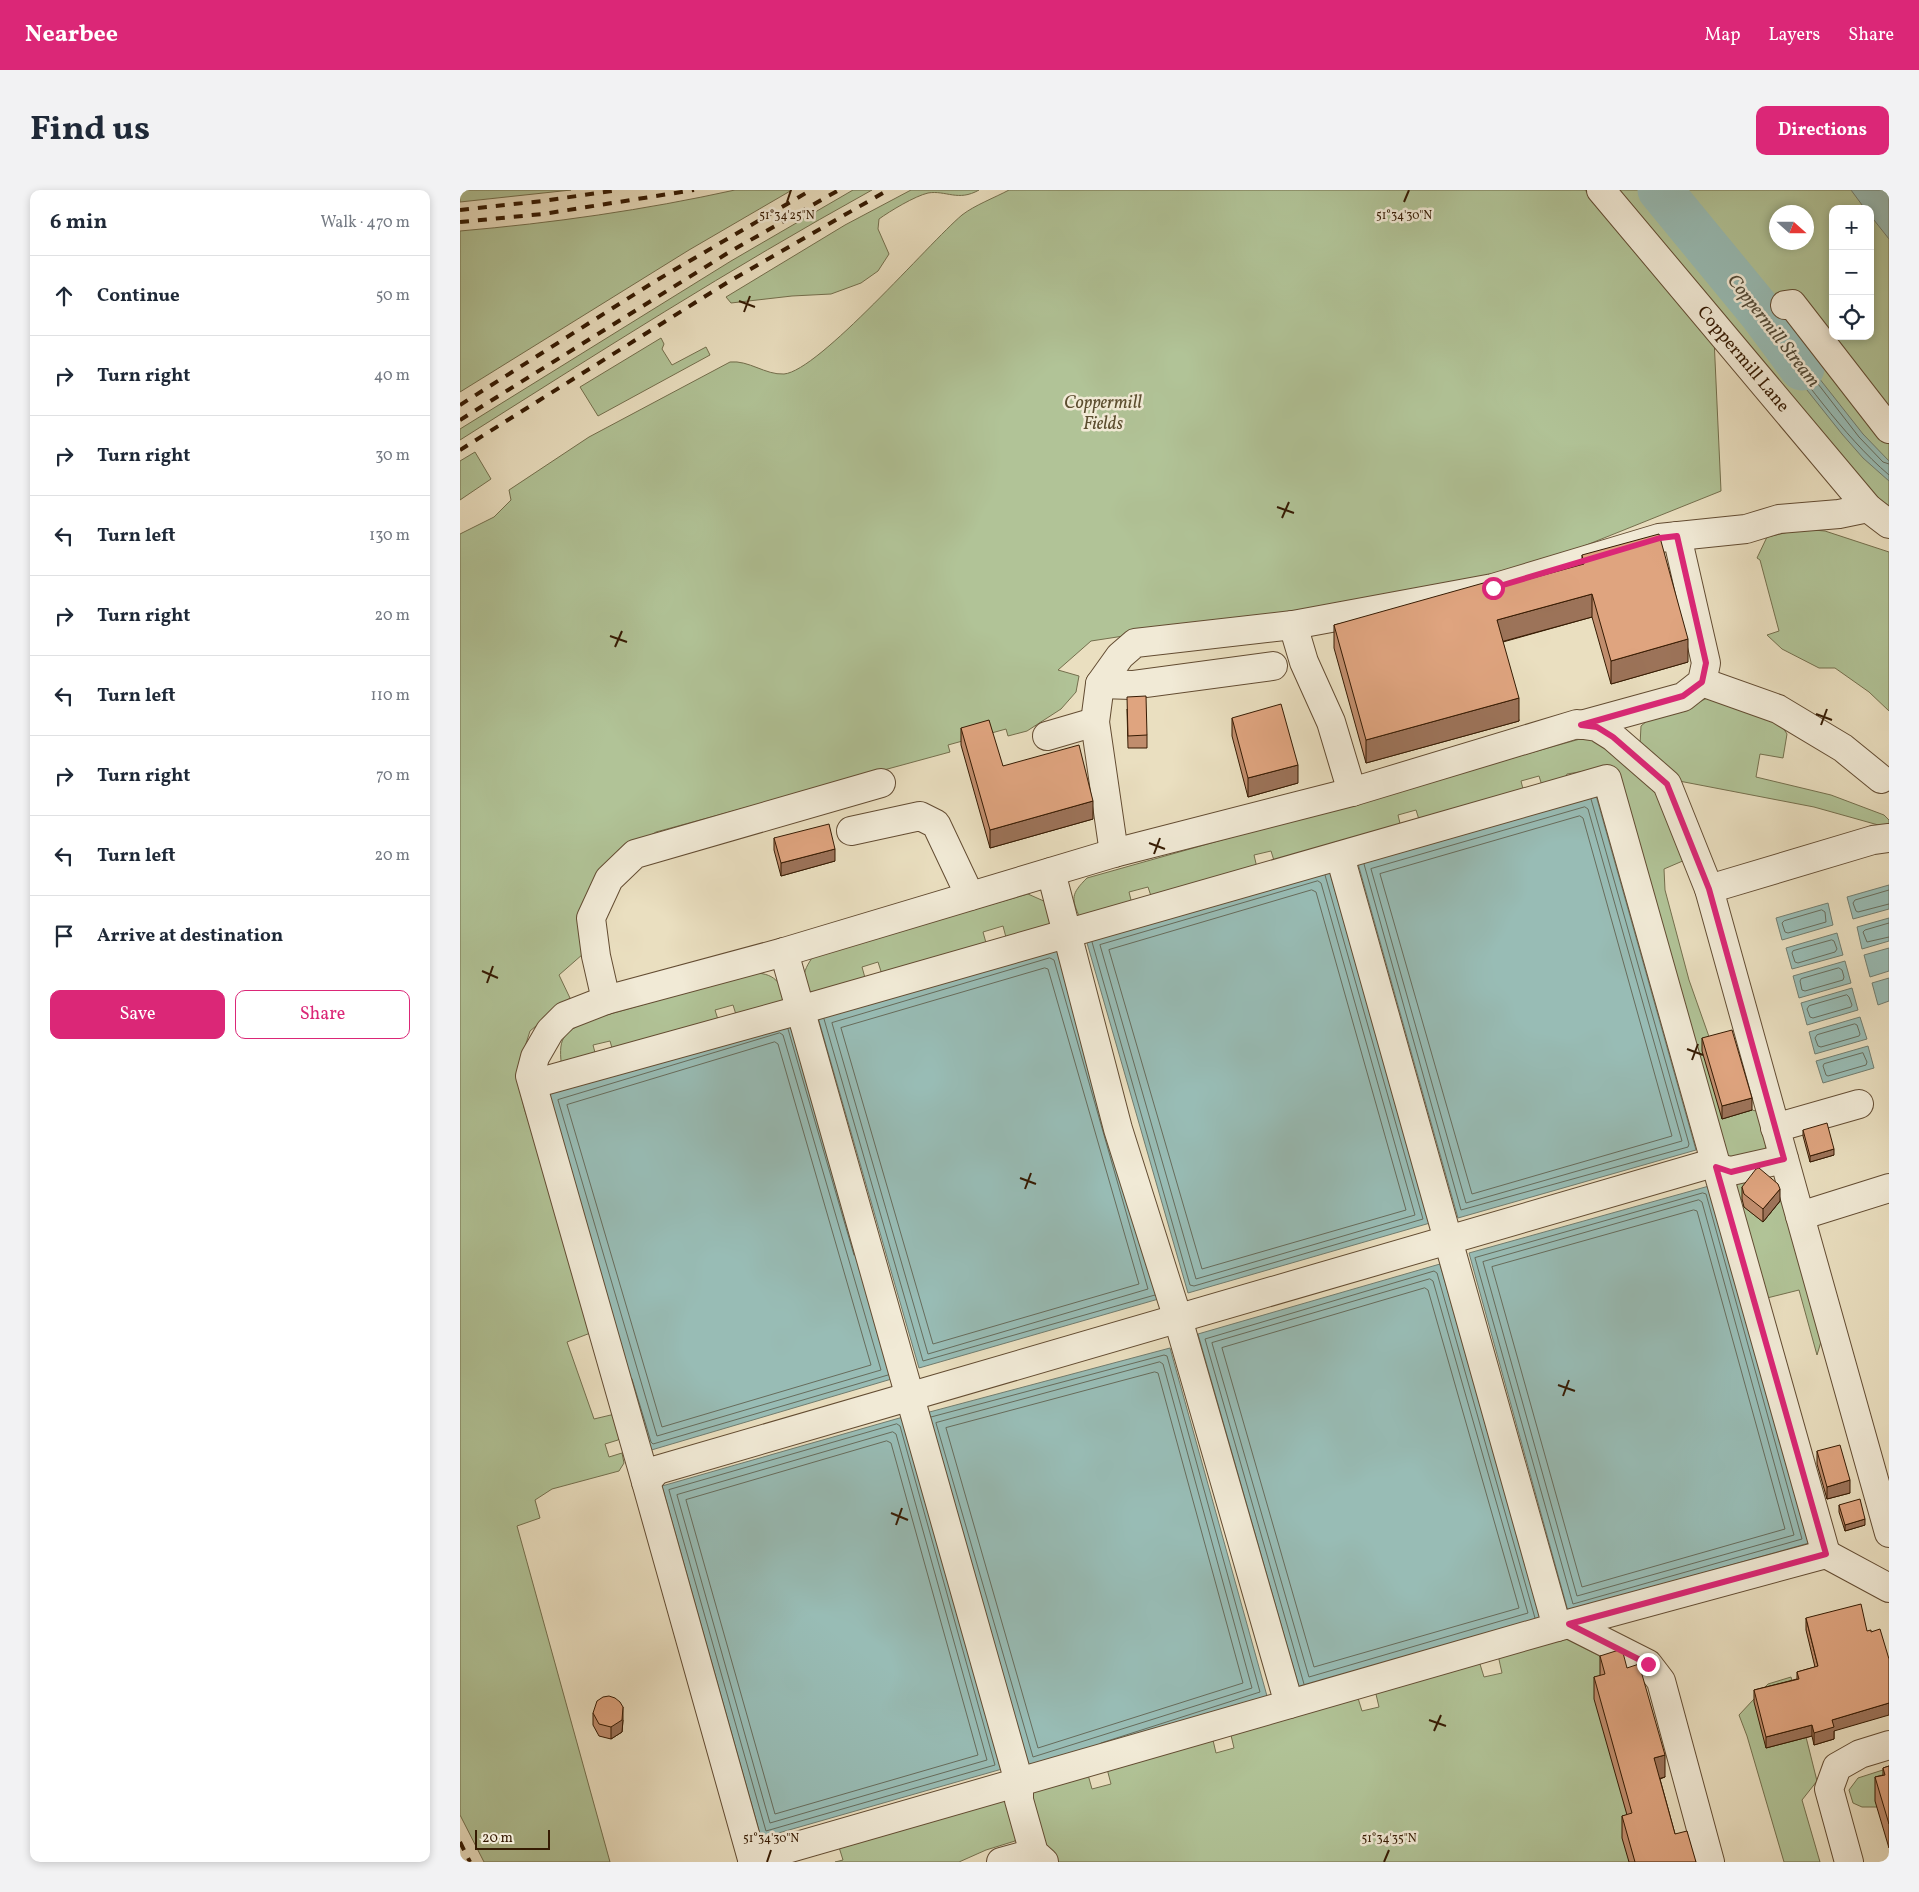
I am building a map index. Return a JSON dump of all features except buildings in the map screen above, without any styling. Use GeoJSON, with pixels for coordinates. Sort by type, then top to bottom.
{"type":"FeatureCollection","features":[{"type":"Feature","properties":{"kind":"street","name":"Coppermill Lane"},"geometry":{"type":"LineString","coordinates":[[1601,190],[1868,508],[1889,524]]}},
{"type":"Feature","properties":{"kind":"street"},"geometry":{"type":"LineString","coordinates":[[1785,306],[1792,304],[1889,429]]}},
{"type":"Feature","properties":{"kind":"street"},"geometry":{"type":"LineString","coordinates":[[1114,854],[1095,722],[1100,684],[1120,656],[1135,643],[1293,625],[1493,588],[1660,538],[1746,528],[1779,519],[1839,514],[1868,508]]}},
{"type":"Feature","properties":{"kind":"street"},"geometry":{"type":"LineString","coordinates":[[1581,725],[1683,696],[1702,682],[1706,663],[1677,536]]}},
{"type":"Feature","properties":{"kind":"street"},"geometry":{"type":"LineString","coordinates":[[1293,625],[1304,662],[1331,722],[1352,792]]}},
{"type":"Feature","properties":{"kind":"street"},"geometry":{"type":"LineString","coordinates":[[1100,684],[1132,685],[1273,666]]}},
{"type":"Feature","properties":{"kind":"street"},"geometry":{"type":"LineString","coordinates":[[1702,682],[1778,709],[1844,748],[1881,778]]}},
{"type":"Feature","properties":{"kind":"street"},"geometry":{"type":"LineString","coordinates":[[1047,736],[1095,722]]}},
{"type":"Feature","properties":{"kind":"street"},"geometry":{"type":"LineString","coordinates":[[1889,1533],[1709,889],[1667,784],[1613,737],[1597,727],[1577,724],[1352,792],[1114,854],[784,952],[606,1000],[565,1016],[550,1031],[535,1057],[530,1076],[752,1861],[1563,1625],[1826,1554],[1889,1588]]}},
{"type":"Feature","properties":{"kind":"street"},"geometry":{"type":"LineString","coordinates":[[533,1084],[1068,934],[1606,779],[1826,1554]]}},
{"type":"Feature","properties":{"kind":"street"},"geometry":{"type":"LineString","coordinates":[[606,1000],[596,956],[591,918],[609,879],[635,854],[882,784]]}},
{"type":"Feature","properties":{"kind":"street"},"geometry":{"type":"LineString","coordinates":[[851,831],[920,816],[936,824],[970,896]]}},
{"type":"Feature","properties":{"kind":"street"},"geometry":{"type":"LineString","coordinates":[[1709,889],[1873,840],[1889,838]]}},
{"type":"Feature","properties":{"kind":"street"},"geometry":{"type":"LineString","coordinates":[[1340,856],[1449,1240],[1563,1625],[1648,1664],[1661,1681],[1710,1862]]}},
{"type":"Feature","properties":{"kind":"street"},"geometry":{"type":"LineString","coordinates":[[1052,872],[1118,1129],[1178,1319],[1289,1704]]}},
{"type":"Feature","properties":{"kind":"street"},"geometry":{"type":"LineString","coordinates":[[784,952],[1019,1782],[1020,1800],[1039,1857],[1001,1862]]}},
{"type":"Feature","properties":{"kind":"street"},"geometry":{"type":"LineString","coordinates":[[1775,1128],[1859,1104]]}},
{"type":"Feature","properties":{"kind":"street"},"geometry":{"type":"LineString","coordinates":[[646,1482],[657,1470],[1706,1165],[1731,1172],[1784,1159]]}},
{"type":"Feature","properties":{"kind":"street"},"geometry":{"type":"LineString","coordinates":[[1800,1216],[1889,1188]]}},
{"type":"Feature","properties":{"kind":"street"},"geometry":{"type":"LineString","coordinates":[[1849,1862],[1829,1789],[1837,1767],[1860,1754],[1889,1745]]}},
{"type":"Feature","properties":{"kind":"green space"},"geometry":{"type":"Polygon","coordinates":[[[460,190],[571,190],[460,202],[460,190]]]}},
{"type":"Feature","properties":{"kind":"green space"},"geometry":{"type":"Polygon","coordinates":[[[735,190],[792,190],[689,250],[460,392],[460,231],[598,215],[667,204],[735,190]]]}},
{"type":"Feature","properties":{"kind":"green space"},"geometry":{"type":"Polygon","coordinates":[[[853,190],[872,190],[716,281],[460,440],[460,429],[731,261],[853,190]]]}},
{"type":"Feature","properties":{"kind":"green space"},"geometry":{"type":"Polygon","coordinates":[[[911,190],[979,190],[965,195],[928,193],[910,200],[879,219],[878,229],[889,254],[878,271],[861,283],[831,294],[792,296],[731,303],[726,297],[845,225],[911,190]]]}},
{"type":"Feature","properties":{"kind":"green space","name":"Coppermill Fields"},"geometry":{"type":"Polygon","coordinates":[[[1009,190],[1585,190],[1623,236],[1714,338],[1721,491],[1574,550],[1490,581],[1290,615],[1189,626],[1091,641],[1058,670],[1079,676],[1076,692],[1061,709],[1027,731],[1008,736],[1006,729],[948,745],[950,752],[656,832],[621,854],[583,954],[559,975],[570,998],[530,1031],[516,1075],[525,1111],[565,1221],[593,1332],[567,1342],[594,1419],[615,1414],[622,1436],[618,1440],[605,1444],[609,1457],[622,1453],[624,1463],[619,1471],[552,1489],[535,1500],[540,1518],[517,1526],[610,1862],[484,1862],[460,1815],[460,534],[494,517],[511,500],[509,490],[589,437],[730,362],[744,363],[777,374],[784,374],[800,367],[822,352],[847,330],[962,215],[1009,190]]]}},
{"type":"Feature","properties":{"kind":"green space"},"geometry":{"type":"Polygon","coordinates":[[[1618,190],[1889,190],[1889,507],[1855,479],[1618,190]]]}},
{"type":"Feature","properties":{"kind":"green space"},"geometry":{"type":"Polygon","coordinates":[[[661,338],[664,344],[662,349],[672,365],[706,347],[710,355],[598,416],[580,387],[661,338]]]}},
{"type":"Feature","properties":{"kind":"green space"},"geometry":{"type":"Polygon","coordinates":[[[475,452],[491,479],[460,500],[460,461],[475,452]]]}},
{"type":"Feature","properties":{"kind":"green space"},"geometry":{"type":"Polygon","coordinates":[[[1802,529],[1825,531],[1889,552],[1889,711],[1869,692],[1835,668],[1819,668],[1782,649],[1767,635],[1779,631],[1760,560],[1757,558],[1767,537],[1802,529]]]}},
{"type":"Feature","properties":{"kind":"green space"},"geometry":{"type":"Polygon","coordinates":[[[1709,697],[1778,720],[1787,734],[1783,758],[1760,754],[1756,777],[1831,795],[1884,815],[1889,820],[1889,828],[1814,807],[1679,781],[1640,745],[1641,726],[1654,715],[1695,704],[1709,697]]]}},
{"type":"Feature","properties":{"kind":"green space"},"geometry":{"type":"Polygon","coordinates":[[[1587,737],[1602,742],[1673,810],[1685,860],[1664,869],[1665,890],[1689,980],[1713,1048],[1722,1118],[1752,1110],[1760,1112],[1768,1141],[1764,1152],[1724,1159],[1597,769],[1567,774],[1560,788],[1544,792],[1539,776],[1521,781],[1525,797],[1421,826],[1416,810],[1398,815],[1402,832],[1276,867],[1271,851],[1254,855],[1258,872],[1153,902],[1148,887],[1129,892],[1133,908],[1080,918],[1075,906],[1075,892],[1087,878],[1587,737]]]}},
{"type":"Feature","properties":{"kind":"green space"},"geometry":{"type":"Polygon","coordinates":[[[1028,894],[1046,902],[1051,922],[1042,935],[1008,945],[1003,926],[983,932],[988,950],[884,981],[878,962],[862,967],[867,985],[812,1001],[806,988],[804,978],[806,968],[814,955],[1028,894]]]}},
{"type":"Feature","properties":{"kind":"green space"},"geometry":{"type":"Polygon","coordinates":[[[754,973],[774,978],[784,992],[788,1006],[738,1021],[733,1005],[715,1010],[720,1026],[614,1055],[610,1041],[593,1045],[597,1060],[562,1070],[561,1044],[564,1038],[572,1029],[589,1020],[754,973]]]}},
{"type":"Feature","properties":{"kind":"green space"},"geometry":{"type":"Polygon","coordinates":[[[1757,1180],[1739,1203],[1763,1222],[1782,1199],[1823,1335],[1817,1355],[1799,1290],[1763,1299],[1731,1182],[1757,1180]]]}},
{"type":"Feature","properties":{"kind":"green space"},"geometry":{"type":"Polygon","coordinates":[[[1562,1637],[1630,1671],[1632,1836],[1629,1862],[1050,1862],[1028,1790],[1087,1771],[1092,1789],[1111,1784],[1106,1765],[1212,1736],[1216,1753],[1234,1748],[1230,1731],[1357,1695],[1362,1711],[1379,1707],[1375,1690],[1479,1661],[1484,1677],[1502,1673],[1498,1655],[1562,1637]]]}},
{"type":"Feature","properties":{"kind":"green space"},"geometry":{"type":"Polygon","coordinates":[[[1791,1677],[1817,1781],[1802,1800],[1820,1862],[1784,1862],[1747,1736],[1739,1715],[1768,1684],[1791,1677]]]}},
{"type":"Feature","properties":{"kind":"green space"},"geometry":{"type":"Polygon","coordinates":[[[1889,1768],[1877,1807],[1862,1807],[1853,1803],[1849,1790],[1858,1778],[1889,1768]]]}},
{"type":"Feature","properties":{"kind":"green space"},"geometry":{"type":"Polygon","coordinates":[[[998,1798],[1011,1806],[1018,1831],[1015,1841],[986,1850],[959,1862],[835,1862],[843,1860],[838,1844],[998,1798]]]}},
{"type":"Feature","properties":{"kind":"water"},"geometry":{"type":"Polygon","coordinates":[[[1645,190],[1672,190],[1764,306],[1746,311],[1729,286],[1645,190]]]}},
{"type":"Feature","properties":{"kind":"water"},"geometry":{"type":"Polygon","coordinates":[[[1851,190],[1889,190],[1889,239],[1874,220],[1874,205],[1862,205],[1851,190]]]}},
{"type":"Feature","properties":{"kind":"water"},"geometry":{"type":"Polygon","coordinates":[[[1772,316],[1863,434],[1889,461],[1889,481],[1863,458],[1842,434],[1752,321],[1772,316]]]}},
{"type":"Feature","properties":{"kind":"water"},"geometry":{"type":"Polygon","coordinates":[[[1595,792],[1696,1150],[1458,1218],[1357,860],[1595,792]]]}},
{"type":"Feature","properties":{"kind":"water"},"geometry":{"type":"Polygon","coordinates":[[[1328,866],[1430,1223],[1188,1293],[1085,936],[1328,866]]]}},
{"type":"Feature","properties":{"kind":"water"},"geometry":{"type":"Polygon","coordinates":[[[1889,885],[1889,909],[1853,919],[1847,897],[1889,885]]]}},
{"type":"Feature","properties":{"kind":"water"},"geometry":{"type":"Polygon","coordinates":[[[1828,903],[1833,925],[1782,940],[1776,918],[1828,903]]]}},
{"type":"Feature","properties":{"kind":"water"},"geometry":{"type":"Polygon","coordinates":[[[1889,918],[1889,941],[1862,949],[1857,927],[1889,918]]]}},
{"type":"Feature","properties":{"kind":"water"},"geometry":{"type":"Polygon","coordinates":[[[1837,933],[1843,955],[1792,969],[1786,948],[1837,933]]]}},
{"type":"Feature","properties":{"kind":"water"},"geometry":{"type":"Polygon","coordinates":[[[1061,944],[1162,1298],[919,1368],[817,1014],[1061,944]]]}},
{"type":"Feature","properties":{"kind":"water"},"geometry":{"type":"Polygon","coordinates":[[[1889,948],[1889,971],[1870,977],[1864,955],[1889,948]]]}},
{"type":"Feature","properties":{"kind":"water"},"geometry":{"type":"Polygon","coordinates":[[[1845,961],[1851,983],[1799,998],[1793,976],[1845,961]]]}},
{"type":"Feature","properties":{"kind":"water"},"geometry":{"type":"Polygon","coordinates":[[[1889,978],[1889,1001],[1878,1005],[1872,983],[1889,978]]]}},
{"type":"Feature","properties":{"kind":"water"},"geometry":{"type":"Polygon","coordinates":[[[1852,988],[1858,1010],[1807,1025],[1801,1003],[1852,988]]]}},
{"type":"Feature","properties":{"kind":"water"},"geometry":{"type":"Polygon","coordinates":[[[1860,1017],[1867,1039],[1815,1054],[1809,1032],[1860,1017]]]}},
{"type":"Feature","properties":{"kind":"water"},"geometry":{"type":"Polygon","coordinates":[[[790,1018],[895,1378],[648,1451],[543,1091],[790,1018]]]}},
{"type":"Feature","properties":{"kind":"water"},"geometry":{"type":"Polygon","coordinates":[[[1868,1046],[1874,1068],[1823,1083],[1816,1061],[1868,1046]]]}},
{"type":"Feature","properties":{"kind":"water"},"geometry":{"type":"Polygon","coordinates":[[[1709,1186],[1809,1543],[1568,1611],[1469,1253],[1709,1186]]]}},
{"type":"Feature","properties":{"kind":"water"},"geometry":{"type":"Polygon","coordinates":[[[1440,1264],[1542,1622],[1300,1691],[1198,1334],[1440,1264]]]}},
{"type":"Feature","properties":{"kind":"water"},"geometry":{"type":"Polygon","coordinates":[[[1170,1348],[1267,1696],[1024,1772],[922,1414],[1170,1348]]]}},
{"type":"Feature","properties":{"kind":"water"},"geometry":{"type":"Polygon","coordinates":[[[903,1417],[1002,1769],[761,1838],[662,1486],[903,1417]]]}},
{"type":"Feature","properties":{"kind":"waterway","name":"Coppermill Stream"},"geometry":{"type":"LineString","coordinates":[[1660,190],[1762,314],[1802,368]]}},
{"type":"Feature","properties":{"kind":"railway"},"geometry":{"type":"LineString","coordinates":[[460,210],[619,190]]}},
{"type":"Feature","properties":{"kind":"railway"},"geometry":{"type":"LineString","coordinates":[[460,222],[543,214],[694,190]]}},
{"type":"Feature","properties":{"kind":"railway"},"geometry":{"type":"LineString","coordinates":[[460,405],[657,280],[811,190]]}},
{"type":"Feature","properties":{"kind":"railway"},"geometry":{"type":"LineString","coordinates":[[460,420],[731,251],[839,190]]}},
{"type":"Feature","properties":{"kind":"railway"},"geometry":{"type":"LineString","coordinates":[[460,450],[728,282],[888,190]]}},
{"type":"Feature","properties":{"kind":"railway"},"geometry":{"type":"LineString","coordinates":[[460,1842],[470,1862]]}},
{"type":"Feature","properties":{"kind":"route"},"geometry":{"type":"LineString","coordinates":[[1493,588],[1660,538],[1677,536],[1706,663],[1702,682],[1683,696],[1581,725],[1597,727],[1613,737],[1667,784],[1709,889],[1784,1159],[1731,1172],[1716,1167],[1826,1554],[1569,1624],[1648,1664]]}}]}
